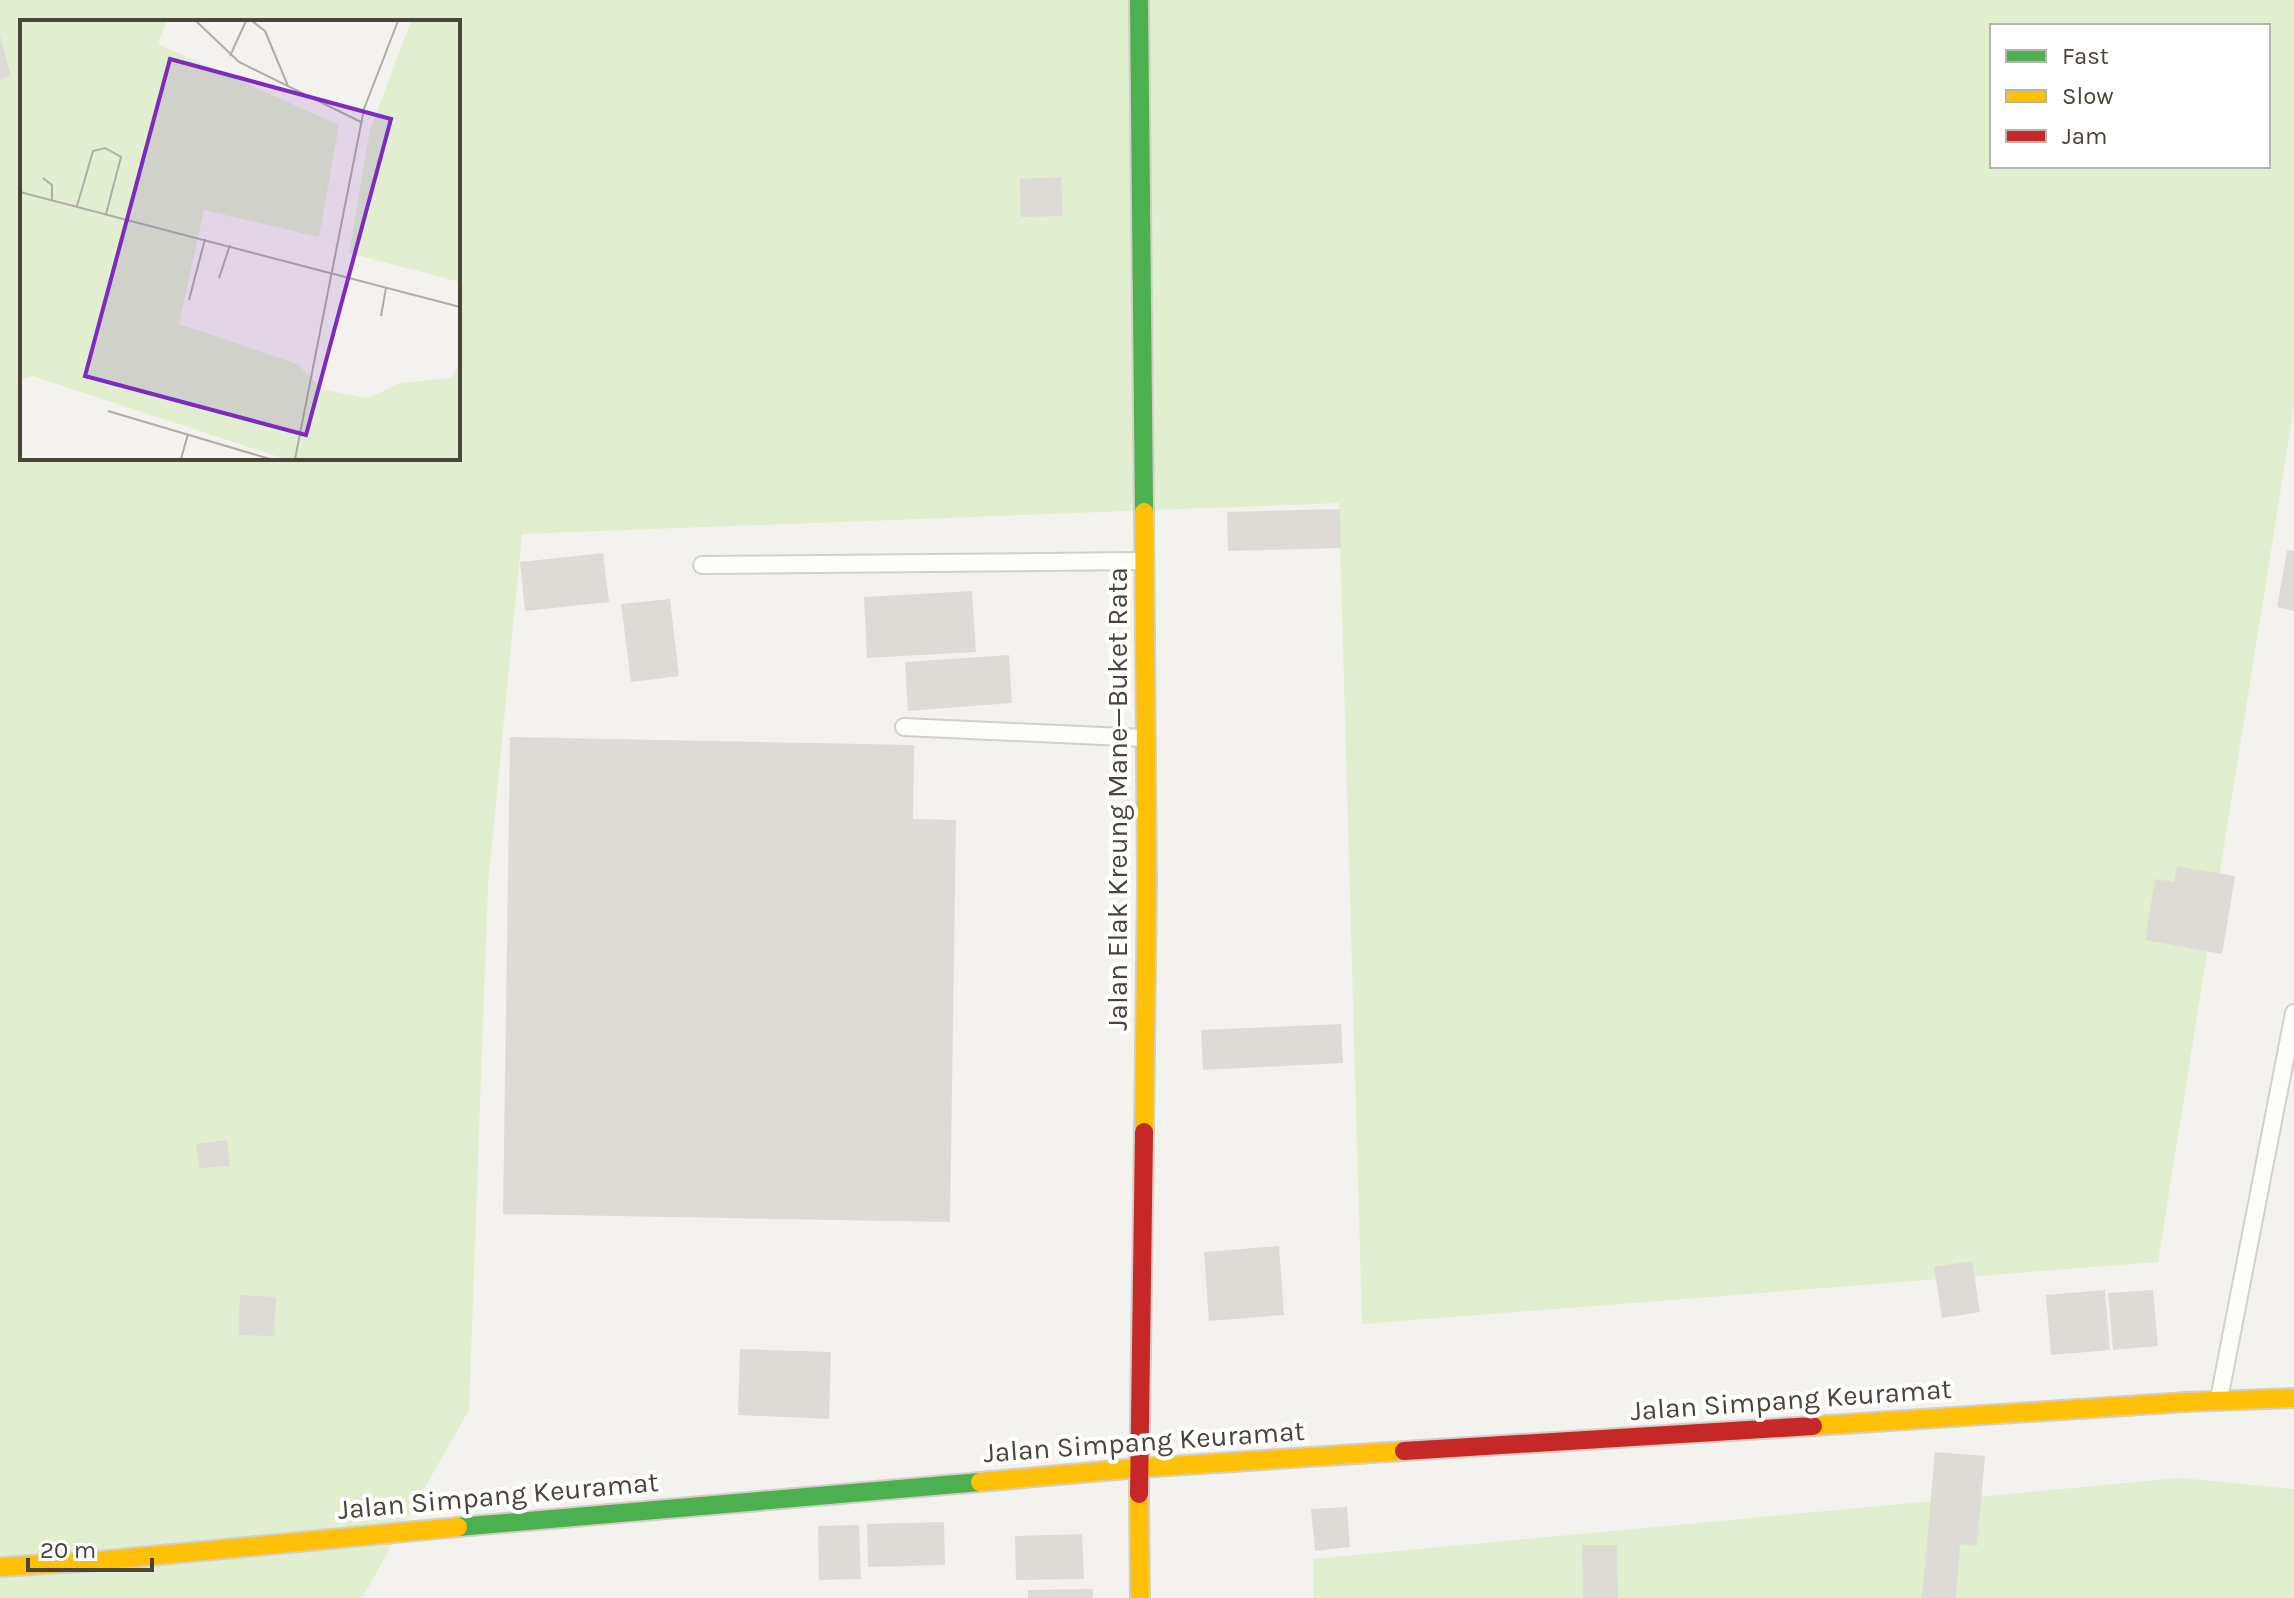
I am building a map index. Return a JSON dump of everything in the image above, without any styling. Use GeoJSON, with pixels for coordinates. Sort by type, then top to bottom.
{"type":"FeatureCollection","features":[{"type":"Feature","properties":{"kind":"main road","name":"Jalan Elak Kreung Mane—Buket Rata"},"geometry":{"type":"LineString","coordinates":[[1139,0],[1147,882],[1140,1598]]}},
{"type":"Feature","properties":{"kind":"main road","name":"Jalan Simpang Keuramat"},"geometry":{"type":"LineString","coordinates":[[0,1567],[97,1561],[558,1517],[1139,1468],[2294,1398]]}},
{"type":"Feature","properties":{"kind":"lane"},"geometry":{"type":"LineString","coordinates":[[702,565],[1145,561]]}},
{"type":"Feature","properties":{"kind":"lane"},"geometry":{"type":"LineString","coordinates":[[904,727],[1146,738]]}},
{"type":"Feature","properties":{"kind":"lane"},"geometry":{"type":"LineString","coordinates":[[2219,1401],[2294,1013]]}},
{"type":"Feature","properties":{"kind":"green space"},"geometry":{"type":"Polygon","coordinates":[[[0,0],[2294,0],[2294,406],[2158,1262],[1362,1324],[1339,503],[522,534],[488,885],[469,1410],[362,1598],[0,1598],[0,0]]]}},
{"type":"Feature","properties":{"kind":"green space"},"geometry":{"type":"Polygon","coordinates":[[[2180,1478],[2294,1489],[2294,1598],[1313,1598],[1313,1559],[2180,1478]]]}},
{"type":"Feature","properties":{"kind":"building"},"geometry":{"type":"Polygon","coordinates":[[[0,35],[11,76],[0,79],[0,35]]]}},
{"type":"Feature","properties":{"kind":"building"},"geometry":{"type":"Polygon","coordinates":[[[1061,177],[1063,216],[1021,217],[1020,179],[1061,177]]]}},
{"type":"Feature","properties":{"kind":"building"},"geometry":{"type":"Polygon","coordinates":[[[1340,509],[1341,548],[1228,551],[1227,512],[1340,509]]]}},
{"type":"Feature","properties":{"kind":"building"},"geometry":{"type":"Polygon","coordinates":[[[2287,550],[2294,551],[2294,611],[2277,607],[2287,550]]]}},
{"type":"Feature","properties":{"kind":"building"},"geometry":{"type":"Polygon","coordinates":[[[603,553],[609,602],[525,611],[520,562],[603,553]]]}},
{"type":"Feature","properties":{"kind":"building"},"geometry":{"type":"Polygon","coordinates":[[[972,591],[976,652],[867,658],[864,597],[972,591]]]}},
{"type":"Feature","properties":{"kind":"building"},"geometry":{"type":"Polygon","coordinates":[[[670,599],[679,676],[631,682],[621,604],[670,599]]]}},
{"type":"Feature","properties":{"kind":"building"},"geometry":{"type":"Polygon","coordinates":[[[1009,655],[1012,703],[908,711],[905,662],[1009,655]]]}},
{"type":"Feature","properties":{"kind":"building"},"geometry":{"type":"Polygon","coordinates":[[[510,737],[914,745],[913,819],[956,820],[950,1222],[503,1214],[510,737]]]}},
{"type":"Feature","properties":{"kind":"building"},"geometry":{"type":"Polygon","coordinates":[[[2177,866],[2235,876],[2222,954],[2145,940],[2155,879],[2174,882],[2177,866]]]}},
{"type":"Feature","properties":{"kind":"building"},"geometry":{"type":"Polygon","coordinates":[[[1341,1024],[1343,1063],[1203,1070],[1201,1030],[1341,1024]]]}},
{"type":"Feature","properties":{"kind":"building"},"geometry":{"type":"Polygon","coordinates":[[[227,1140],[230,1166],[199,1168],[196,1144],[227,1140]]]}},
{"type":"Feature","properties":{"kind":"building"},"geometry":{"type":"Polygon","coordinates":[[[1279,1246],[1284,1315],[1209,1321],[1204,1252],[1279,1246]]]}},
{"type":"Feature","properties":{"kind":"building"},"geometry":{"type":"Polygon","coordinates":[[[1972,1261],[1980,1312],[1942,1318],[1934,1267],[1972,1261]]]}},
{"type":"Feature","properties":{"kind":"building"},"geometry":{"type":"Polygon","coordinates":[[[2105,1290],[2110,1350],[2051,1355],[2046,1295],[2105,1290]]]}},
{"type":"Feature","properties":{"kind":"building"},"geometry":{"type":"Polygon","coordinates":[[[2153,1290],[2158,1346],[2113,1350],[2108,1293],[2153,1290]]]}},
{"type":"Feature","properties":{"kind":"building"},"geometry":{"type":"Polygon","coordinates":[[[240,1295],[276,1297],[274,1336],[238,1335],[240,1295]]]}},
{"type":"Feature","properties":{"kind":"building"},"geometry":{"type":"Polygon","coordinates":[[[740,1349],[831,1352],[829,1419],[738,1415],[740,1349]]]}},
{"type":"Feature","properties":{"kind":"building"},"geometry":{"type":"Polygon","coordinates":[[[1935,1452],[1985,1456],[1977,1546],[1960,1544],[1956,1598],[1922,1598],[1935,1452]]]}},
{"type":"Feature","properties":{"kind":"building"},"geometry":{"type":"Polygon","coordinates":[[[1347,1507],[1350,1547],[1315,1551],[1311,1509],[1347,1507]]]}},
{"type":"Feature","properties":{"kind":"building"},"geometry":{"type":"Polygon","coordinates":[[[944,1522],[945,1565],[868,1567],[867,1524],[944,1522]]]}},
{"type":"Feature","properties":{"kind":"building"},"geometry":{"type":"Polygon","coordinates":[[[859,1525],[861,1579],[819,1580],[818,1526],[859,1525]]]}},
{"type":"Feature","properties":{"kind":"building"},"geometry":{"type":"Polygon","coordinates":[[[1082,1534],[1084,1579],[1016,1580],[1015,1536],[1082,1534]]]}},
{"type":"Feature","properties":{"kind":"building"},"geometry":{"type":"Polygon","coordinates":[[[1582,1545],[1617,1545],[1618,1598],[1583,1598],[1582,1545]]]}},
{"type":"Feature","properties":{"kind":"building"},"geometry":{"type":"Polygon","coordinates":[[[1093,1589],[1093,1598],[1028,1598],[1028,1590],[1093,1589]]]}},
{"type":"Feature","properties":{"kind":"traffic: fast"},"geometry":{"type":"LineString","coordinates":[[1139,0],[1144,512]]}},
{"type":"Feature","properties":{"kind":"traffic: fast"},"geometry":{"type":"LineString","coordinates":[[458,1527],[980,1482]]}},
{"type":"Feature","properties":{"kind":"traffic: slow"},"geometry":{"type":"LineString","coordinates":[[1144,512],[1147,882],[1144,1132]]}},
{"type":"Feature","properties":{"kind":"traffic: slow"},"geometry":{"type":"LineString","coordinates":[[1813,1426],[2294,1398]]}},
{"type":"Feature","properties":{"kind":"traffic: slow"},"geometry":{"type":"LineString","coordinates":[[980,1482],[1404,1451]]}},
{"type":"Feature","properties":{"kind":"traffic: slow"},"geometry":{"type":"LineString","coordinates":[[1139,1494],[1140,1598]]}},
{"type":"Feature","properties":{"kind":"traffic: slow"},"geometry":{"type":"LineString","coordinates":[[0,1567],[97,1561],[458,1527]]}},
{"type":"Feature","properties":{"kind":"traffic: jam"},"geometry":{"type":"LineString","coordinates":[[1139,1494],[1144,1132]]}},
{"type":"Feature","properties":{"kind":"traffic: jam"},"geometry":{"type":"LineString","coordinates":[[1404,1451],[1813,1426]]}}]}
